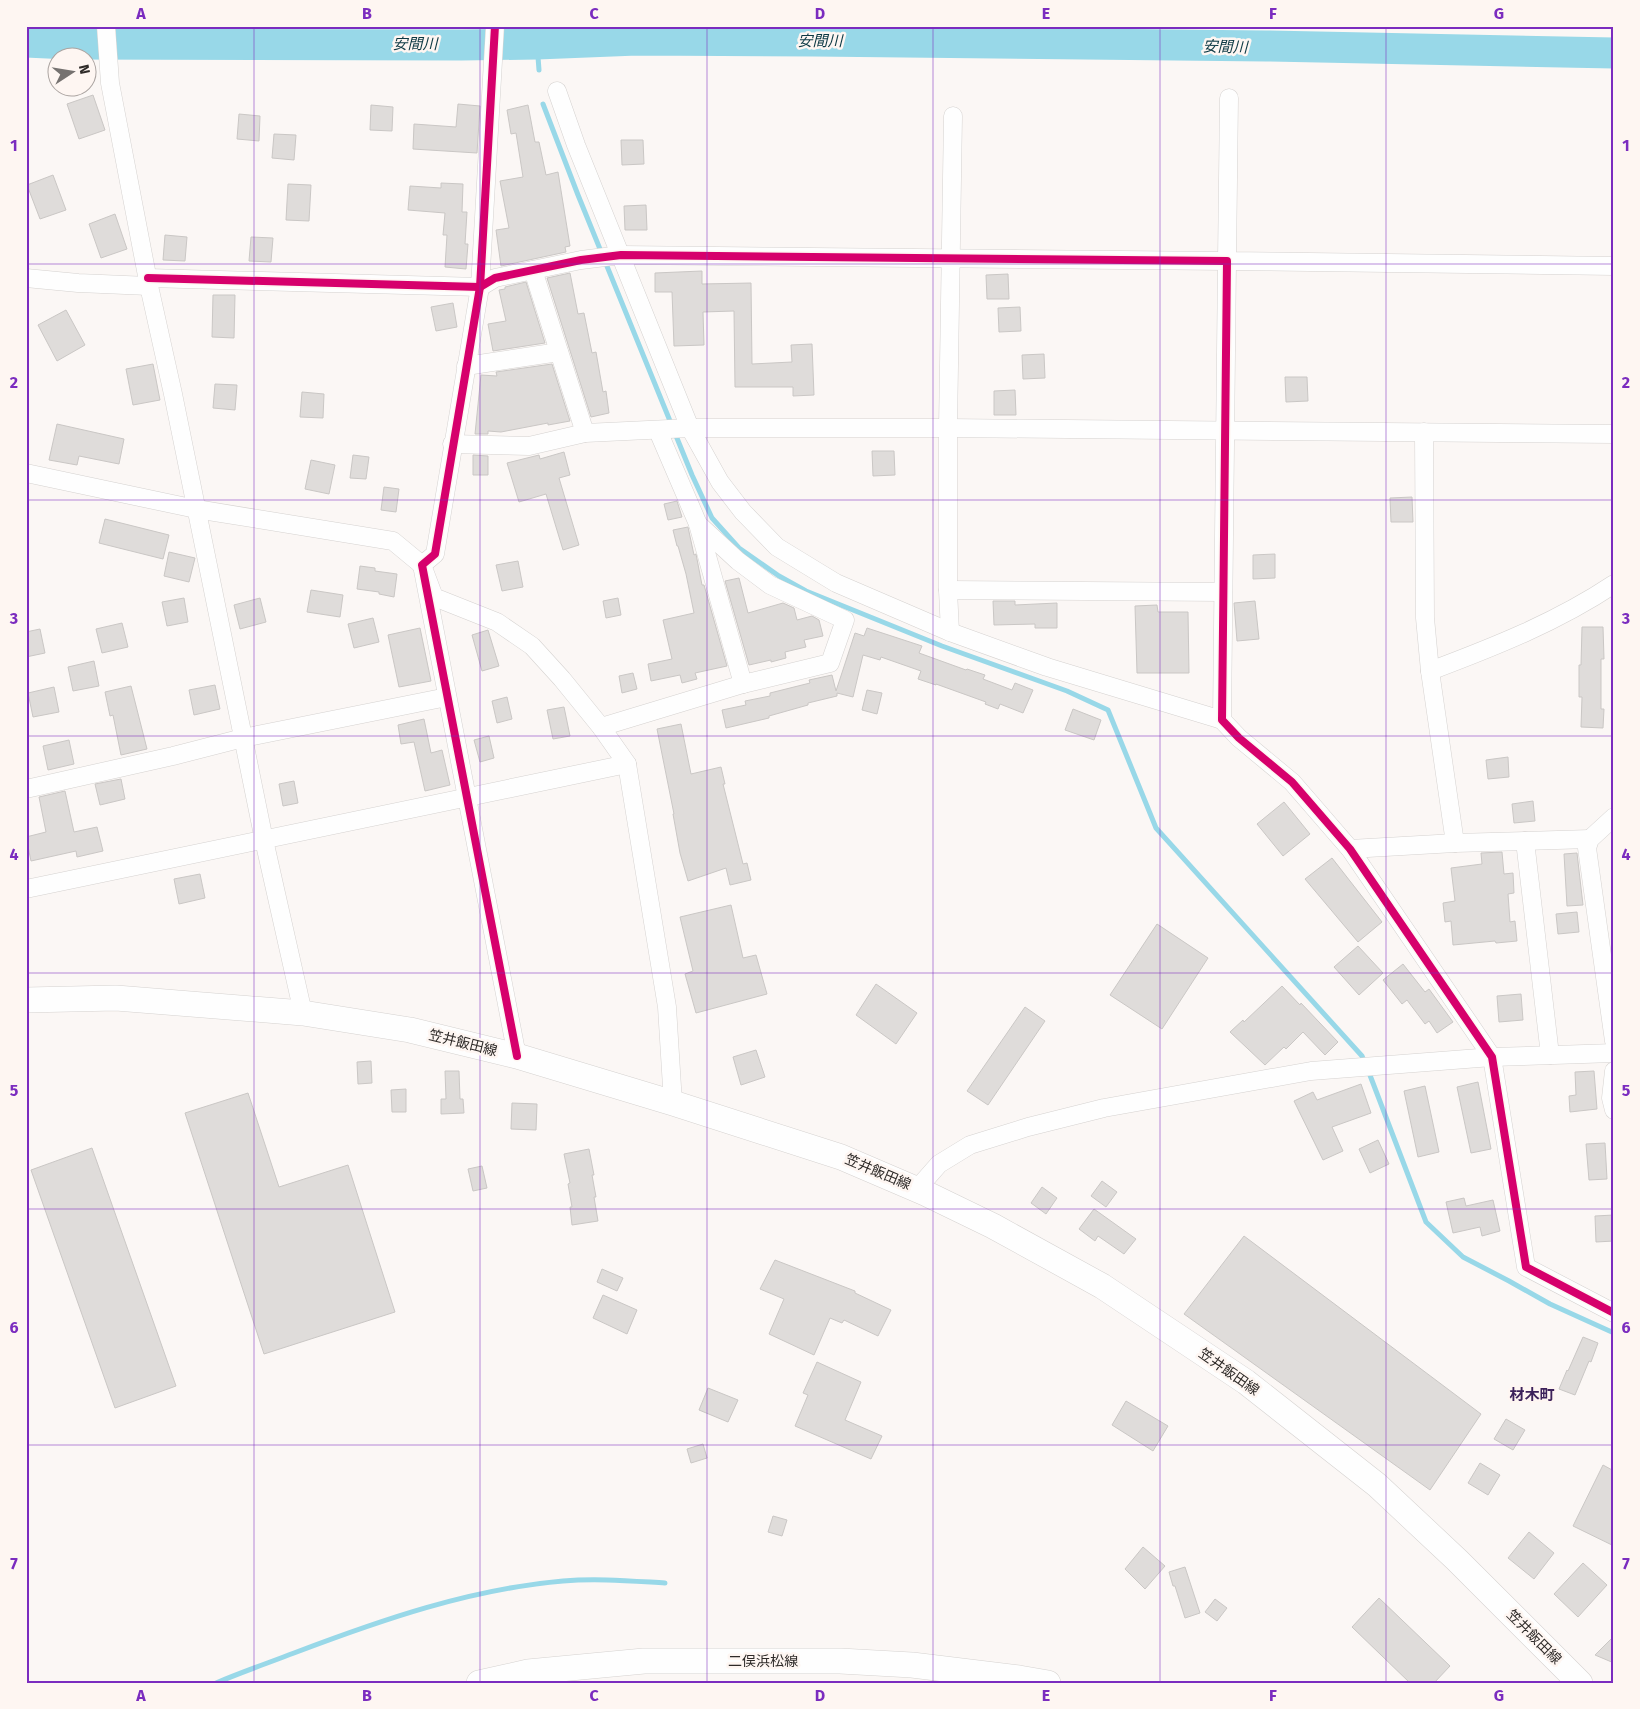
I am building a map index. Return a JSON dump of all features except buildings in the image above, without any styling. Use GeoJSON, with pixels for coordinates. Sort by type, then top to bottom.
{"type":"FeatureCollection","features":[{"type":"Feature","properties":{"kind":"main road","name":"笠井飯田線"},"geometry":{"type":"LineString","coordinates":[[26,1000],[116,998],[303,1013],[410,1030],[517,1056],[673,1103],[841,1157],[917,1189],[993,1226],[1102,1286],[1246,1382],[1377,1485],[1457,1560],[1580,1683]]}},
{"type":"Feature","properties":{"kind":"main road","name":"二俣浜松線"},"geometry":{"type":"LineString","coordinates":[[479,1683],[528,1672],[644,1661],[840,1662],[912,1665],[1048,1683]]}},
{"type":"Feature","properties":{"kind":"street"},"geometry":{"type":"LineString","coordinates":[[106,26],[110,83],[148,282],[173,394],[264,840],[303,1013]]}},
{"type":"Feature","properties":{"kind":"street"},"geometry":{"type":"LineString","coordinates":[[422,565],[435,554],[452,444],[480,287],[495,26]]}},
{"type":"Feature","properties":{"kind":"street"},"geometry":{"type":"LineString","coordinates":[[557,91],[618,256],[687,428],[720,482],[743,512],[777,548],[836,583],[950,632],[1047,667],[1222,720],[1239,738],[1292,782],[1350,849],[1492,1057],[1526,1267],[1614,1313]]}},
{"type":"Feature","properties":{"kind":"street"},"geometry":{"type":"LineString","coordinates":[[1222,720],[1229,98]]}},
{"type":"Feature","properties":{"kind":"street"},"geometry":{"type":"LineString","coordinates":[[950,632],[948,590],[948,428],[952,116]]}},
{"type":"Feature","properties":{"kind":"street"},"geometry":{"type":"LineString","coordinates":[[26,278],[78,284],[148,282],[480,287],[495,278],[591,259],[618,256],[1614,266]]}},
{"type":"Feature","properties":{"kind":"street"},"geometry":{"type":"LineString","coordinates":[[532,270],[584,433]]}},
{"type":"Feature","properties":{"kind":"street"},"geometry":{"type":"LineString","coordinates":[[466,366],[559,352]]}},
{"type":"Feature","properties":{"kind":"street"},"geometry":{"type":"LineString","coordinates":[[452,444],[529,446],[584,433],[687,428],[948,428],[1614,434]]}},
{"type":"Feature","properties":{"kind":"street"},"geometry":{"type":"LineString","coordinates":[[659,430],[698,524],[743,684]]}},
{"type":"Feature","properties":{"kind":"street"},"geometry":{"type":"LineString","coordinates":[[1424,432],[1425,618],[1430,671],[1455,842]]}},
{"type":"Feature","properties":{"kind":"street"},"geometry":{"type":"LineString","coordinates":[[26,473],[196,509],[392,540],[422,565],[434,597],[497,622],[532,646],[601,727],[626,764],[667,1007],[673,1103]]}},
{"type":"Feature","properties":{"kind":"street"},"geometry":{"type":"LineString","coordinates":[[601,727],[743,684],[830,663],[845,620],[770,585],[738,561],[698,524]]}},
{"type":"Feature","properties":{"kind":"street"},"geometry":{"type":"LineString","coordinates":[[422,565],[446,697],[517,1056]]}},
{"type":"Feature","properties":{"kind":"street"},"geometry":{"type":"LineString","coordinates":[[1430,671],[1491,648],[1550,621],[1614,584]]}},
{"type":"Feature","properties":{"kind":"street"},"geometry":{"type":"LineString","coordinates":[[948,590],[1223,592]]}},
{"type":"Feature","properties":{"kind":"street"},"geometry":{"type":"LineString","coordinates":[[26,789],[173,756],[243,738],[446,697]]}},
{"type":"Feature","properties":{"kind":"street"},"geometry":{"type":"LineString","coordinates":[[26,889],[626,764]]}},
{"type":"Feature","properties":{"kind":"street"},"geometry":{"type":"LineString","coordinates":[[1614,817],[1590,839],[1587,848],[1614,1041]]}},
{"type":"Feature","properties":{"kind":"street"},"geometry":{"type":"LineString","coordinates":[[1350,849],[1455,842],[1590,839]]}},
{"type":"Feature","properties":{"kind":"street"},"geometry":{"type":"LineString","coordinates":[[1525,841],[1550,1055]]}},
{"type":"Feature","properties":{"kind":"street"},"geometry":{"type":"LineString","coordinates":[[917,1189],[939,1164],[970,1145],[1028,1127],[1104,1108],[1311,1071],[1492,1057],[1614,1053]]}},
{"type":"Feature","properties":{"kind":"street"},"geometry":{"type":"LineString","coordinates":[[1614,1071],[1611,1098],[1614,1110]]}},
{"type":"Feature","properties":{"kind":"waterway","name":"安間川"},"geometry":{"type":"LineString","coordinates":[[26,42],[69,44],[462,45],[637,40],[814,41],[1266,46],[1614,53]]}},
{"type":"Feature","properties":{"kind":"waterway"},"geometry":{"type":"LineString","coordinates":[[537,44],[539,70]]}},
{"type":"Feature","properties":{"kind":"waterway"},"geometry":{"type":"LineString","coordinates":[[543,104],[692,475],[712,518],[739,548],[779,576],[806,591],[942,646],[1067,691],[1108,710],[1156,828],[1362,1056],[1365,1063]]}},
{"type":"Feature","properties":{"kind":"waterway"},"geometry":{"type":"LineString","coordinates":[[1368,1070],[1426,1222],[1463,1257],[1550,1304],[1614,1333]]}},
{"type":"Feature","properties":{"kind":"waterway"},"geometry":{"type":"LineString","coordinates":[[216,1683],[393,1618],[494,1591],[576,1580],[665,1583]]}},
{"type":"Feature","properties":{"kind":"cycle path"},"geometry":{"type":"LineString","coordinates":[[495,26],[480,287],[435,554],[422,565],[517,1056]]}},
{"type":"Feature","properties":{"kind":"cycle path"},"geometry":{"type":"LineString","coordinates":[[148,278],[480,287],[495,278],[581,260],[621,255],[1227,261],[1222,720],[1239,738],[1292,782],[1350,849],[1492,1057],[1526,1267],[1614,1313]]}},
{"type":"Feature","properties":{"kind":"district","name":"材木町"},"geometry":{"type":"Point","coordinates":[1532,1395]}}]}
